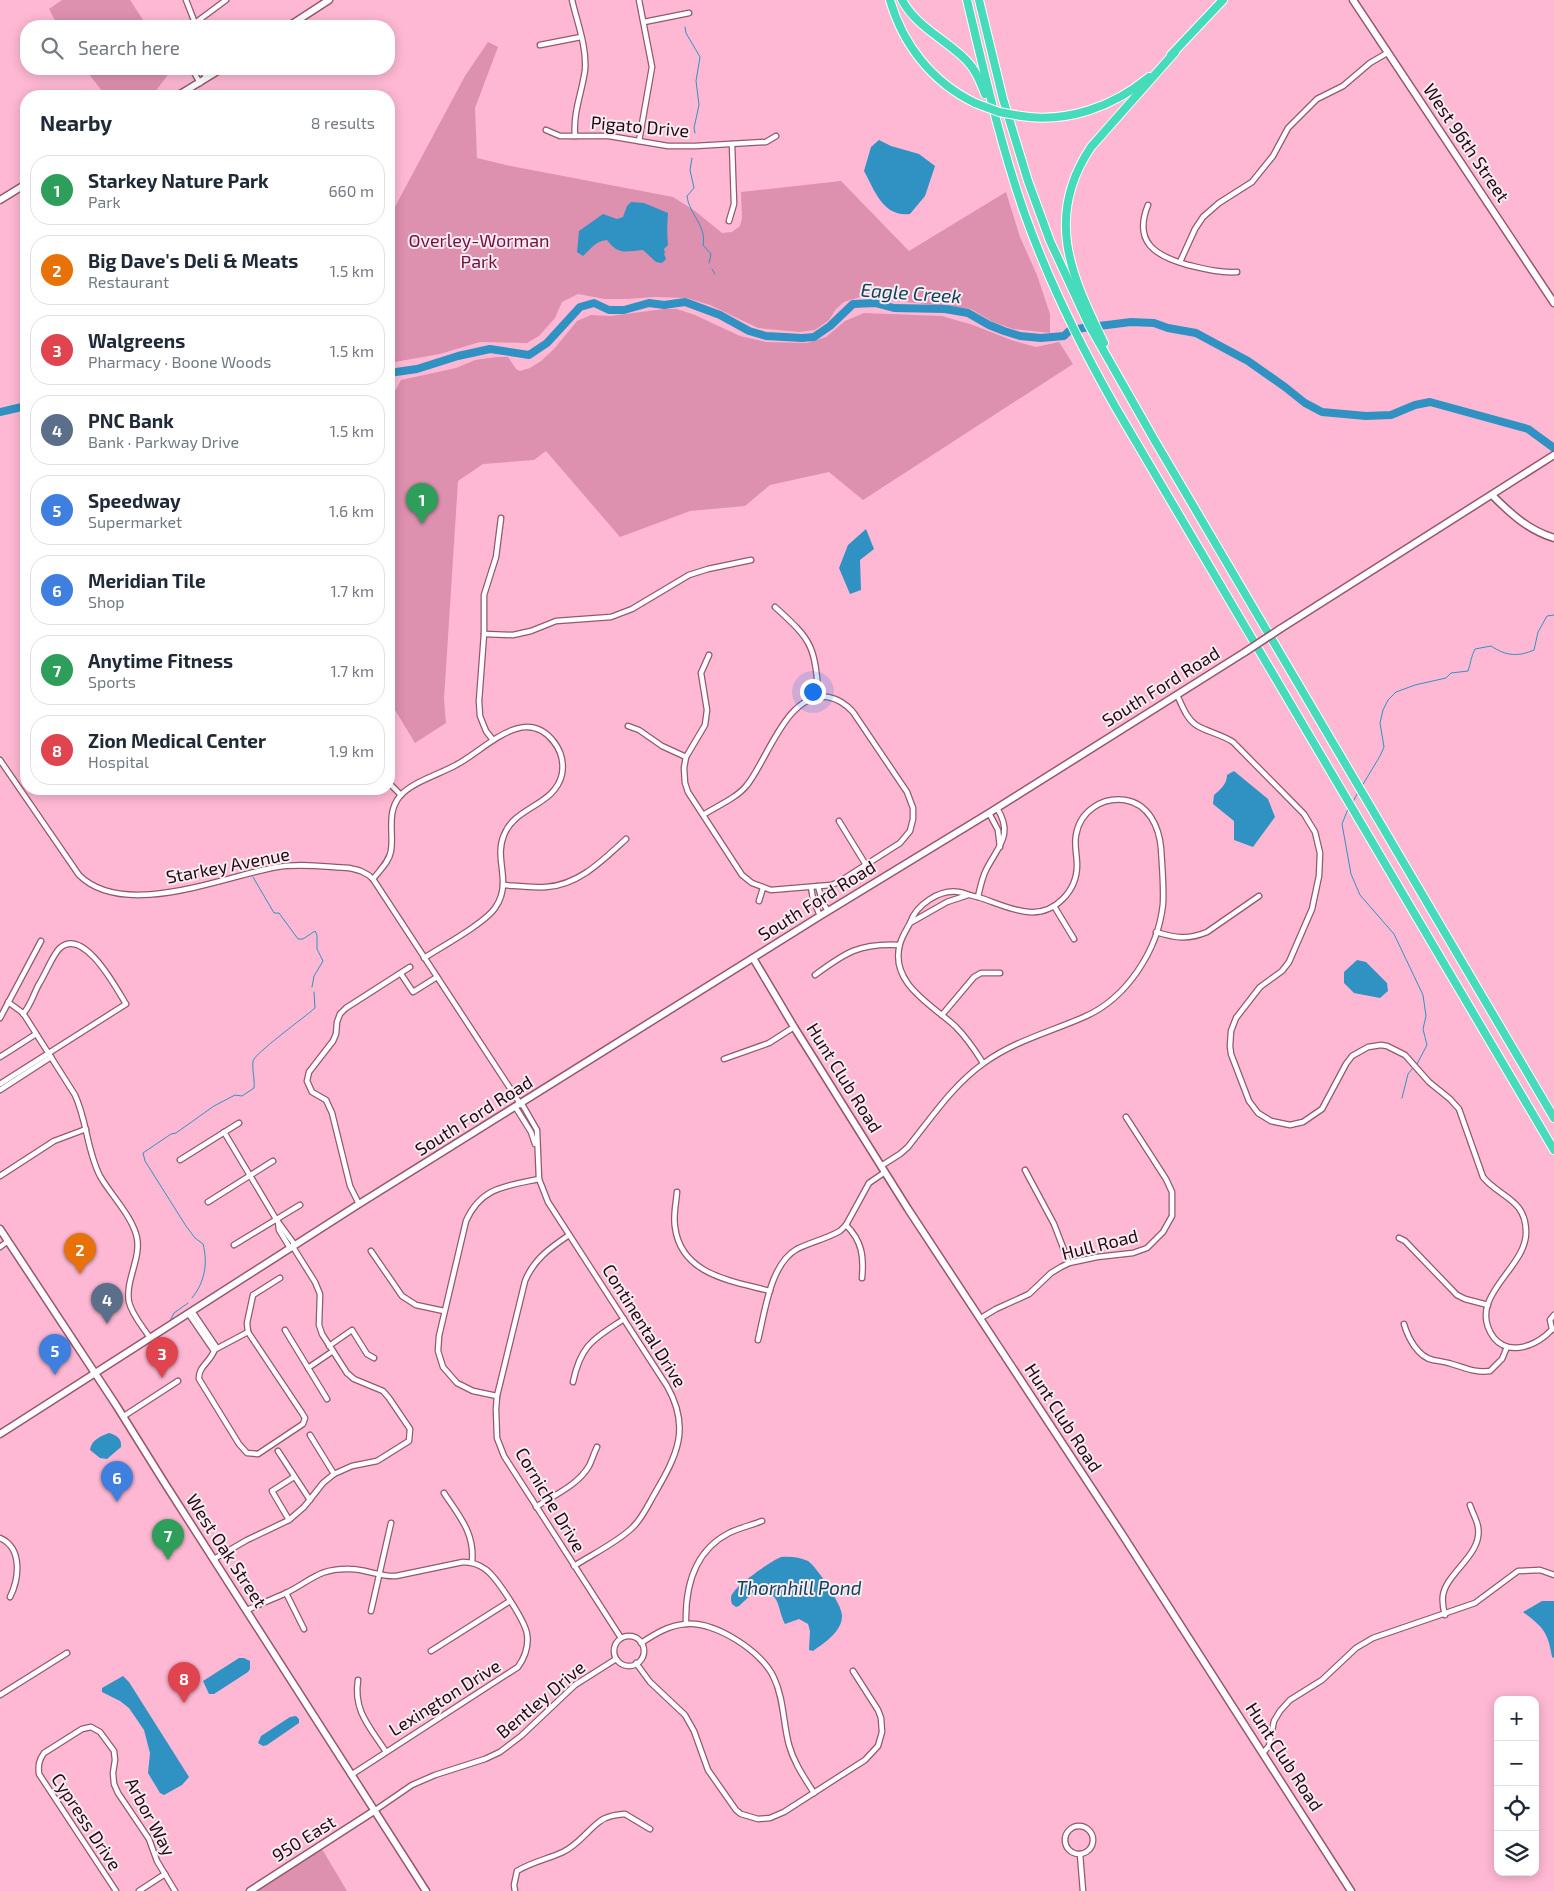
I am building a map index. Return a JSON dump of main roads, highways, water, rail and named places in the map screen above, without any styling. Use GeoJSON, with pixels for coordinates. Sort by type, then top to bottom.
{"type":"FeatureCollection","features":[{"type":"Feature","properties":{"kind":"highway"},"geometry":{"type":"LineString","coordinates":[[890,0],[901,29],[921,61],[947,85],[975,102],[999,112],[1044,118],[1078,114],[1103,106],[1124,96],[1142,83],[1175,52]]}},
{"type":"Feature","properties":{"kind":"highway"},"geometry":{"type":"LineString","coordinates":[[902,0],[918,21],[964,57],[971,65],[981,83],[1028,222],[1064,310],[1090,362],[1554,1150]]}},
{"type":"Feature","properties":{"kind":"highway"},"geometry":{"type":"LineString","coordinates":[[967,0],[999,133]]}},
{"type":"Feature","properties":{"kind":"highway"},"geometry":{"type":"LineString","coordinates":[[979,0],[1003,99],[1023,168],[1050,241],[1124,389],[1554,1118]]}},
{"type":"Feature","properties":{"kind":"highway"},"geometry":{"type":"LineString","coordinates":[[1084,307],[1071,266],[1066,242],[1067,206],[1073,180],[1083,158],[1095,141],[1223,0]]}},
{"type":"Feature","properties":{"kind":"main road"},"geometry":{"type":"LineString","coordinates":[[298,20],[329,0]]}},
{"type":"Feature","properties":{"kind":"main road","name":"West 96th Street"},"geometry":{"type":"LineString","coordinates":[[1353,0],[1554,303]]}},
{"type":"Feature","properties":{"kind":"main road"},"geometry":{"type":"LineString","coordinates":[[188,90],[212,75]]}},
{"type":"Feature","properties":{"kind":"main road"},"geometry":{"type":"LineString","coordinates":[[0,200],[20,188]]}},
{"type":"Feature","properties":{"kind":"main road","name":"South Ford Road"},"geometry":{"type":"LineString","coordinates":[[0,1434],[359,1204],[828,911],[998,808],[1552,457]]}},
{"type":"Feature","properties":{"kind":"main road"},"geometry":{"type":"LineString","coordinates":[[1492,495],[1518,520],[1532,529],[1554,538]]}},
{"type":"Feature","properties":{"kind":"main road","name":"Hunt Club Road"},"geometry":{"type":"LineString","coordinates":[[753,958],[881,1166],[1351,1891]]}},
{"type":"Feature","properties":{"kind":"main road","name":"West Oak Street"},"geometry":{"type":"LineString","coordinates":[[0,1228],[96,1372],[426,1891]]}},
{"type":"Feature","properties":{"kind":"main road","name":"950 East"},"geometry":{"type":"LineString","coordinates":[[250,1891],[374,1811]]}},
{"type":"Feature","properties":{"kind":"water"},"geometry":{"type":"Polygon","coordinates":[[[879,140],[891,146],[919,154],[935,166],[925,196],[910,214],[901,214],[886,207],[876,194],[864,171],[871,147],[879,140]]]}},
{"type":"Feature","properties":{"kind":"water"},"geometry":{"type":"Polygon","coordinates":[[[631,202],[644,203],[668,213],[668,245],[664,249],[666,259],[662,263],[656,262],[643,250],[619,250],[607,240],[596,244],[583,256],[577,252],[579,231],[603,214],[617,219],[623,217],[627,206],[631,202]]]}},
{"type":"Feature","properties":{"kind":"water"},"geometry":{"type":"Polygon","coordinates":[[[866,529],[874,549],[860,560],[861,590],[850,594],[839,568],[848,545],[866,529]]]}},
{"type":"Feature","properties":{"kind":"water"},"geometry":{"type":"Polygon","coordinates":[[[1234,771],[1268,799],[1275,817],[1253,847],[1234,840],[1234,821],[1213,804],[1214,795],[1221,789],[1227,775],[1234,771]]]}},
{"type":"Feature","properties":{"kind":"water"},"geometry":{"type":"Polygon","coordinates":[[[1357,960],[1366,962],[1387,983],[1388,991],[1380,998],[1354,993],[1344,983],[1344,972],[1357,960]]]}},
{"type":"Feature","properties":{"kind":"water"},"geometry":{"type":"Polygon","coordinates":[[[109,1433],[118,1437],[121,1441],[121,1447],[107,1459],[100,1458],[90,1450],[92,1444],[109,1433]]]}},
{"type":"Feature","properties":{"kind":"water","name":"Thornhill Pond"},"geometry":{"type":"Polygon","coordinates":[[[781,1557],[795,1557],[808,1561],[829,1587],[841,1611],[841,1622],[836,1632],[813,1651],[809,1650],[810,1631],[808,1624],[799,1619],[785,1624],[777,1601],[770,1594],[755,1591],[739,1606],[736,1607],[732,1604],[731,1596],[741,1584],[781,1557]]]}},
{"type":"Feature","properties":{"kind":"water"},"geometry":{"type":"Polygon","coordinates":[[[1542,1601],[1554,1601],[1554,1658],[1552,1657],[1549,1642],[1544,1631],[1523,1612],[1542,1601]]]}},
{"type":"Feature","properties":{"kind":"water"},"geometry":{"type":"Polygon","coordinates":[[[239,1658],[250,1661],[248,1672],[214,1694],[209,1694],[203,1681],[239,1658]]]}},
{"type":"Feature","properties":{"kind":"water"},"geometry":{"type":"Polygon","coordinates":[[[123,1676],[129,1682],[189,1777],[182,1785],[164,1795],[160,1793],[148,1773],[150,1753],[144,1730],[129,1708],[102,1692],[102,1688],[123,1676]]]}},
{"type":"Feature","properties":{"kind":"water"},"geometry":{"type":"Polygon","coordinates":[[[296,1716],[299,1719],[299,1723],[267,1745],[263,1746],[258,1743],[261,1736],[290,1717],[296,1716]]]}},
{"type":"Feature","properties":{"kind":"waterway"},"geometry":{"type":"LineString","coordinates":[[685,27],[686,33],[700,57],[696,81],[699,105],[694,128],[695,133]]}},
{"type":"Feature","properties":{"kind":"waterway"},"geometry":{"type":"LineString","coordinates":[[692,158],[690,170],[694,188],[687,196],[704,238],[703,245],[711,254],[709,263]]}},
{"type":"Feature","properties":{"kind":"waterway"},"geometry":{"type":"LineString","coordinates":[[712,269],[715,274]]}},
{"type":"Feature","properties":{"kind":"waterway","name":"Eagle Creek"},"geometry":{"type":"LineString","coordinates":[[395,372],[417,369],[458,356],[490,349],[529,355],[547,343],[580,307],[594,303],[609,310],[624,310],[649,303],[664,305],[685,302],[720,315],[749,331],[766,336],[802,338],[814,337],[830,326],[853,304],[875,303],[894,308],[945,309],[968,313],[1004,331],[1020,336],[1041,338],[1064,336],[1069,331],[1083,328],[1131,322],[1154,323],[1168,328],[1196,333],[1248,361],[1305,403],[1322,412],[1366,416],[1391,415],[1415,405],[1430,402],[1528,429],[1554,448]]}},
{"type":"Feature","properties":{"kind":"waterway","name":"Eagle Creek"},"geometry":{"type":"LineString","coordinates":[[0,412],[20,407]]}},
{"type":"Feature","properties":{"kind":"waterway"},"geometry":{"type":"LineString","coordinates":[[1362,786],[1384,747],[1380,723],[1388,700],[1396,692],[1415,685],[1446,678],[1451,673],[1468,671],[1475,649],[1491,646],[1507,654],[1523,654],[1534,650],[1538,632],[1547,616],[1554,615]]}},
{"type":"Feature","properties":{"kind":"waterway"},"geometry":{"type":"LineString","coordinates":[[1353,802],[1358,792]]}},
{"type":"Feature","properties":{"kind":"waterway"},"geometry":{"type":"LineString","coordinates":[[1348,809],[1342,824],[1351,874],[1360,895],[1394,934],[1423,995],[1426,1016],[1423,1029],[1427,1045],[1417,1064]]}},
{"type":"Feature","properties":{"kind":"waterway"},"geometry":{"type":"LineString","coordinates":[[253,877],[274,913],[279,913],[298,939],[303,939],[315,931],[317,935],[317,949],[323,961],[314,976],[312,987]]}},
{"type":"Feature","properties":{"kind":"waterway"},"geometry":{"type":"LineString","coordinates":[[192,1298],[203,1279],[205,1265],[203,1244],[195,1238],[186,1226],[145,1161],[143,1153],[171,1134],[176,1133],[214,1106],[235,1095],[242,1096],[254,1088],[253,1061],[271,1043],[315,1008],[314,992]]}},
{"type":"Feature","properties":{"kind":"waterway"},"geometry":{"type":"LineString","coordinates":[[1402,1098],[1408,1074],[1412,1069]]}},
{"type":"Feature","properties":{"kind":"waterway"},"geometry":{"type":"LineString","coordinates":[[171,1319],[174,1313],[188,1303]]}},
{"type":"Feature","properties":{"kind":"place","name":"Starkey Nature Park"},"geometry":{"type":"Point","coordinates":[422,524]}},
{"type":"Feature","properties":{"kind":"place","name":"Big Dave's Deli & Meats"},"geometry":{"type":"Point","coordinates":[80,1274]}},
{"type":"Feature","properties":{"kind":"place","name":"PNC Bank"},"geometry":{"type":"Point","coordinates":[107,1324]}},
{"type":"Feature","properties":{"kind":"place","name":"Speedway"},"geometry":{"type":"Point","coordinates":[55,1375]}},
{"type":"Feature","properties":{"kind":"place","name":"Walgreens"},"geometry":{"type":"Point","coordinates":[162,1378]}},
{"type":"Feature","properties":{"kind":"place","name":"Meridian Tile"},"geometry":{"type":"Point","coordinates":[117,1502]}},
{"type":"Feature","properties":{"kind":"place","name":"Anytime Fitness"},"geometry":{"type":"Point","coordinates":[168,1560]}},
{"type":"Feature","properties":{"kind":"place","name":"Zion Medical Center"},"geometry":{"type":"Point","coordinates":[184,1703]}},
{"type":"Feature","properties":{"kind":"park label","name":"Overley-Worman Park"},"geometry":{"type":"Point","coordinates":[479,251]}}]}
